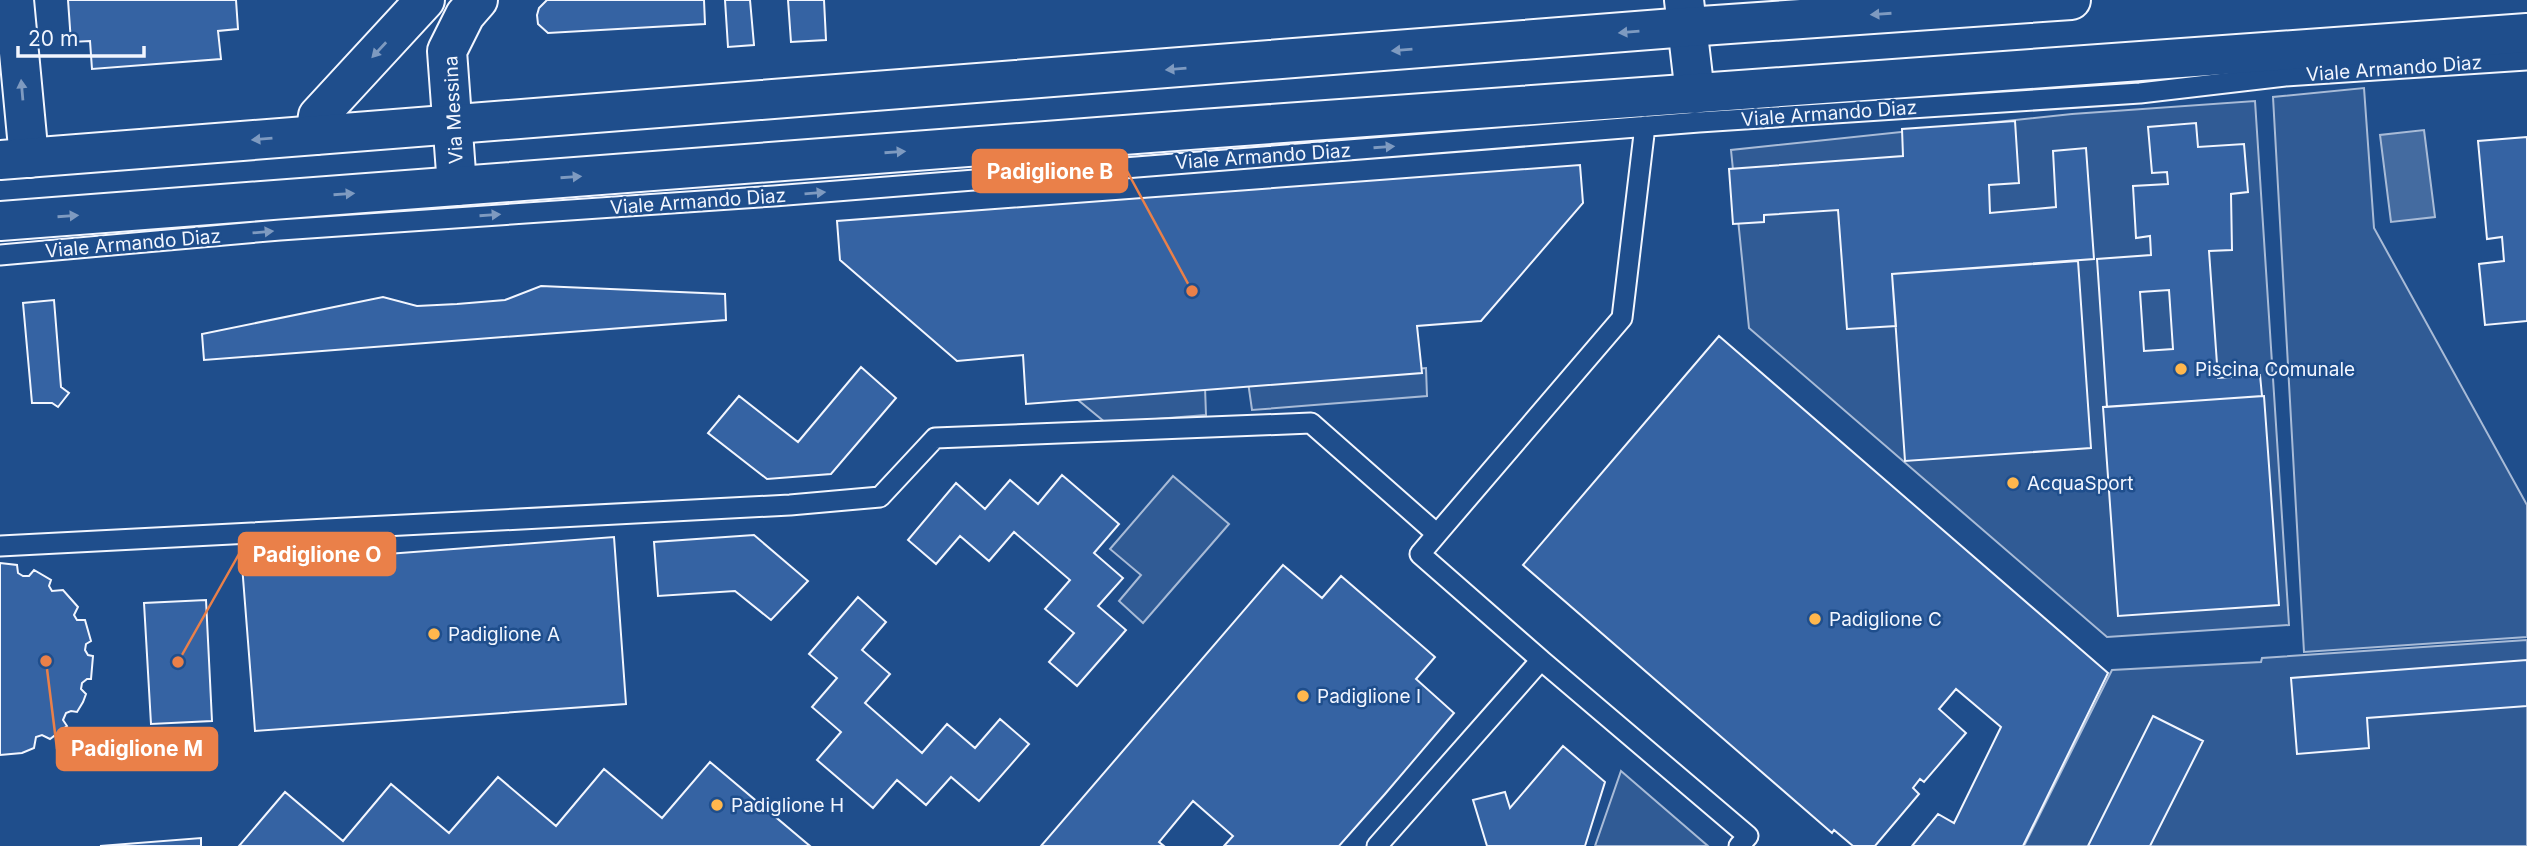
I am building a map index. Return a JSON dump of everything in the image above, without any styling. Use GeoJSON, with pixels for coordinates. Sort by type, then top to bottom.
{"type":"FeatureCollection","features":[{"type":"Feature","properties":{"kind":"main road"},"geometry":{"type":"LineString","coordinates":[[14,0],[14,159],[452,125],[1685,14],[2071,0]]}},
{"type":"Feature","properties":{"kind":"main road"},"geometry":{"type":"LineString","coordinates":[[315,135],[318,116],[425,0]]}},
{"type":"Feature","properties":{"kind":"main road","name":"Via Messina"},"geometry":{"type":"LineString","coordinates":[[457,186],[447,51],[465,15],[478,0]]}},
{"type":"Feature","properties":{"kind":"main road"},"geometry":{"type":"LineString","coordinates":[[1685,14],[1695,94]]}},
{"type":"Feature","properties":{"kind":"main road","name":"Viale Armando Diaz"},"geometry":{"type":"LineString","coordinates":[[0,221],[1216,128],[2527,33]]}},
{"type":"Feature","properties":{"kind":"lane","name":"Viale Armando Diaz"},"geometry":{"type":"LineString","coordinates":[[0,255],[280,230],[774,197],[1645,126],[2140,93],[2312,73],[2527,60]]}},
{"type":"Feature","properties":{"kind":"lane"},"geometry":{"type":"LineString","coordinates":[[1645,126],[1622,318],[1420,554],[1748,836],[1739,846]]}},
{"type":"Feature","properties":{"kind":"lane"},"geometry":{"type":"LineString","coordinates":[[0,547],[880,498],[935,438],[1311,423],[1437,534]]}},
{"type":"Feature","properties":{"kind":"lane"},"geometry":{"type":"LineString","coordinates":[[1377,846],[1541,660]]}},
{"type":"Feature","properties":{"kind":"shaded area"},"geometry":{"type":"Polygon","coordinates":[[[2364,88],[2374,228],[2527,505],[2527,637],[2304,652],[2273,97],[2364,88]]]}},
{"type":"Feature","properties":{"kind":"shaded area"},"geometry":{"type":"Polygon","coordinates":[[[2255,101],[2289,625],[2107,637],[1749,328],[1731,150],[2072,114],[2255,101]]]}},
{"type":"Feature","properties":{"kind":"shaded area"},"geometry":{"type":"Polygon","coordinates":[[[2424,130],[2435,217],[2391,222],[2380,135],[2424,130]]]}},
{"type":"Feature","properties":{"kind":"shaded area"},"geometry":{"type":"Polygon","coordinates":[[[1426,368],[1427,396],[1252,410],[1248,382],[1426,368]]]}},
{"type":"Feature","properties":{"kind":"shaded area"},"geometry":{"type":"Polygon","coordinates":[[[1205,387],[1206,415],[1106,423],[1072,395],[1205,387]]]}},
{"type":"Feature","properties":{"kind":"shaded area"},"geometry":{"type":"Polygon","coordinates":[[[1173,476],[1229,524],[1143,623],[1119,601],[1141,575],[1110,549],[1173,476]]]}},
{"type":"Feature","properties":{"kind":"shaded area"},"geometry":{"type":"Polygon","coordinates":[[[2527,640],[2527,846],[2024,846],[2112,670],[2261,662],[2262,658],[2527,640]]]}},
{"type":"Feature","properties":{"kind":"shaded area"},"geometry":{"type":"Polygon","coordinates":[[[1621,771],[1708,846],[1595,846],[1621,771]]]}},
{"type":"Feature","properties":{"kind":"building"},"geometry":{"type":"Polygon","coordinates":[[[68,0],[236,0],[238,29],[218,31],[221,59],[92,69],[90,41],[71,42],[68,0]]]}},
{"type":"Feature","properties":{"kind":"building"},"geometry":{"type":"Polygon","coordinates":[[[547,0],[704,0],[705,24],[548,33],[538,24],[537,15],[539,8],[547,0]]]}},
{"type":"Feature","properties":{"kind":"building"},"geometry":{"type":"Polygon","coordinates":[[[725,0],[750,0],[754,45],[728,47],[725,0]]]}},
{"type":"Feature","properties":{"kind":"building"},"geometry":{"type":"Polygon","coordinates":[[[788,0],[824,0],[826,40],[791,42],[788,0]]]}},
{"type":"Feature","properties":{"kind":"building"},"geometry":{"type":"Polygon","coordinates":[[[2015,121],[2019,183],[1989,185],[1990,213],[2056,207],[2053,151],[2086,148],[2094,259],[1892,274],[1896,326],[1847,329],[1838,210],[1764,215],[1764,222],[1733,224],[1729,169],[1903,156],[1902,129],[2015,121]]]}},
{"type":"Feature","properties":{"kind":"building"},"geometry":{"type":"Polygon","coordinates":[[[2196,123],[2198,147],[2244,144],[2248,192],[2231,194],[2232,250],[2209,251],[2218,378],[2260,375],[2262,396],[2107,407],[2097,259],[2151,255],[2150,236],[2136,238],[2133,186],[2168,184],[2167,172],[2152,173],[2148,127],[2196,123]],[[2169,290],[2140,292],[2144,351],[2173,349],[2169,290]]]}},
{"type":"Feature","properties":{"kind":"building"},"geometry":{"type":"Polygon","coordinates":[[[2527,137],[2527,321],[2485,325],[2479,264],[2504,261],[2502,237],[2487,239],[2478,141],[2527,137]]]}},
{"type":"Feature","properties":{"kind":"building"},"geometry":{"type":"Polygon","coordinates":[[[1580,165],[1583,203],[1481,321],[1417,326],[1422,373],[1026,404],[1023,355],[957,361],[840,260],[837,221],[1580,165]]]}},
{"type":"Feature","properties":{"kind":"building"},"geometry":{"type":"Polygon","coordinates":[[[2078,261],[2091,448],[1905,461],[1892,274],[2078,261]]]}},
{"type":"Feature","properties":{"kind":"building"},"geometry":{"type":"Polygon","coordinates":[[[541,286],[725,294],[726,320],[204,360],[202,334],[383,297],[417,306],[457,304],[505,300],[541,286]]]}},
{"type":"Feature","properties":{"kind":"building"},"geometry":{"type":"Polygon","coordinates":[[[54,300],[61,387],[69,393],[58,407],[52,403],[32,403],[23,303],[54,300]]]}},
{"type":"Feature","properties":{"kind":"building","name":"Padiglione C"},"geometry":{"type":"Polygon","coordinates":[[[1719,336],[2108,673],[2023,846],[1912,846],[1938,814],[1954,823],[2001,727],[1956,689],[1939,709],[1966,733],[1924,782],[1920,779],[1913,788],[1919,794],[1875,846],[1853,846],[1834,830],[1832,833],[1523,565],[1719,336]]]}},
{"type":"Feature","properties":{"kind":"building"},"geometry":{"type":"Polygon","coordinates":[[[861,367],[896,398],[831,474],[767,479],[708,433],[739,396],[798,442],[861,367]]]}},
{"type":"Feature","properties":{"kind":"building"},"geometry":{"type":"Polygon","coordinates":[[[2264,396],[2279,605],[2118,616],[2103,407],[2264,396]]]}},
{"type":"Feature","properties":{"kind":"building"},"geometry":{"type":"Polygon","coordinates":[[[1062,475],[1119,524],[1094,553],[1123,578],[1098,606],[1126,630],[1077,686],[1049,662],[1074,633],[1045,609],[1070,580],[1014,532],[989,561],[960,536],[936,564],[908,540],[956,483],[985,509],[1010,480],[1038,504],[1062,475]]]}},
{"type":"Feature","properties":{"kind":"building"},"geometry":{"type":"Polygon","coordinates":[[[754,535],[808,581],[771,620],[735,591],[658,596],[654,542],[754,535]]]}},
{"type":"Feature","properties":{"kind":"building","name":"Padiglione A"},"geometry":{"type":"Polygon","coordinates":[[[614,537],[626,704],[255,731],[242,565],[614,537]]]}},
{"type":"Feature","properties":{"kind":"building"},"geometry":{"type":"Polygon","coordinates":[[[0,563],[17,565],[18,573],[23,576],[29,576],[34,570],[51,580],[49,586],[52,591],[63,590],[78,607],[74,615],[77,620],[85,620],[91,641],[86,644],[85,650],[88,655],[93,656],[91,679],[82,683],[81,689],[86,694],[77,712],[66,713],[63,720],[67,726],[50,739],[42,735],[36,737],[34,748],[22,753],[0,755],[0,563]]]}},
{"type":"Feature","properties":{"kind":"building","name":"Padiglione I"},"geometry":{"type":"Polygon","coordinates":[[[1283,565],[1322,598],[1341,576],[1435,657],[1416,679],[1454,713],[1385,794],[1339,846],[1224,846],[1233,836],[1193,801],[1159,842],[1164,846],[1041,846],[1283,565]]]}},
{"type":"Feature","properties":{"kind":"building"},"geometry":{"type":"Polygon","coordinates":[[[858,597],[886,622],[862,650],[890,674],[865,703],[922,753],[947,724],[975,748],[1000,719],[1029,744],[979,801],[951,777],[926,805],[897,780],[873,808],[817,760],[841,732],[812,707],[837,678],[809,654],[858,597]]]}},
{"type":"Feature","properties":{"kind":"building"},"geometry":{"type":"Polygon","coordinates":[[[206,600],[212,721],[151,724],[144,603],[206,600]]]}},
{"type":"Feature","properties":{"kind":"building"},"geometry":{"type":"Polygon","coordinates":[[[2527,660],[2527,706],[2367,718],[2369,748],[2297,754],[2291,678],[2527,660]]]}},
{"type":"Feature","properties":{"kind":"building"},"geometry":{"type":"Polygon","coordinates":[[[2153,716],[2203,741],[2150,846],[2088,846],[2153,716]]]}},
{"type":"Feature","properties":{"kind":"building"},"geometry":{"type":"Polygon","coordinates":[[[1563,746],[1605,782],[1585,846],[1487,846],[1473,800],[1505,792],[1510,808],[1563,746]]]}},
{"type":"Feature","properties":{"kind":"building","name":"Padiglione H"},"geometry":{"type":"Polygon","coordinates":[[[710,762],[810,846],[239,846],[285,792],[343,841],[391,784],[449,833],[498,777],[556,826],[604,769],[662,818],[710,762]]]}},
{"type":"Feature","properties":{"kind":"building"},"geometry":{"type":"Polygon","coordinates":[[[201,838],[201,846],[100,846],[201,838]]]}},
{"type":"Feature","properties":{"kind":"place","name":"Padiglione B"},"geometry":{"type":"Point","coordinates":[1192,291]}},
{"type":"Feature","properties":{"kind":"place","name":"Piscina Comunale"},"geometry":{"type":"Point","coordinates":[2181,369]}},
{"type":"Feature","properties":{"kind":"place","name":"AcquaSport"},"geometry":{"type":"Point","coordinates":[2013,483]}},
{"type":"Feature","properties":{"kind":"place","name":"Padiglione C"},"geometry":{"type":"Point","coordinates":[1815,619]}},
{"type":"Feature","properties":{"kind":"place","name":"Padiglione A"},"geometry":{"type":"Point","coordinates":[434,634]}},
{"type":"Feature","properties":{"kind":"place","name":"Padiglione M"},"geometry":{"type":"Point","coordinates":[46,661]}},
{"type":"Feature","properties":{"kind":"place","name":"Padiglione O"},"geometry":{"type":"Point","coordinates":[178,662]}},
{"type":"Feature","properties":{"kind":"place","name":"Padiglione I"},"geometry":{"type":"Point","coordinates":[1303,696]}},
{"type":"Feature","properties":{"kind":"place","name":"Padiglione H"},"geometry":{"type":"Point","coordinates":[717,805]}}]}
